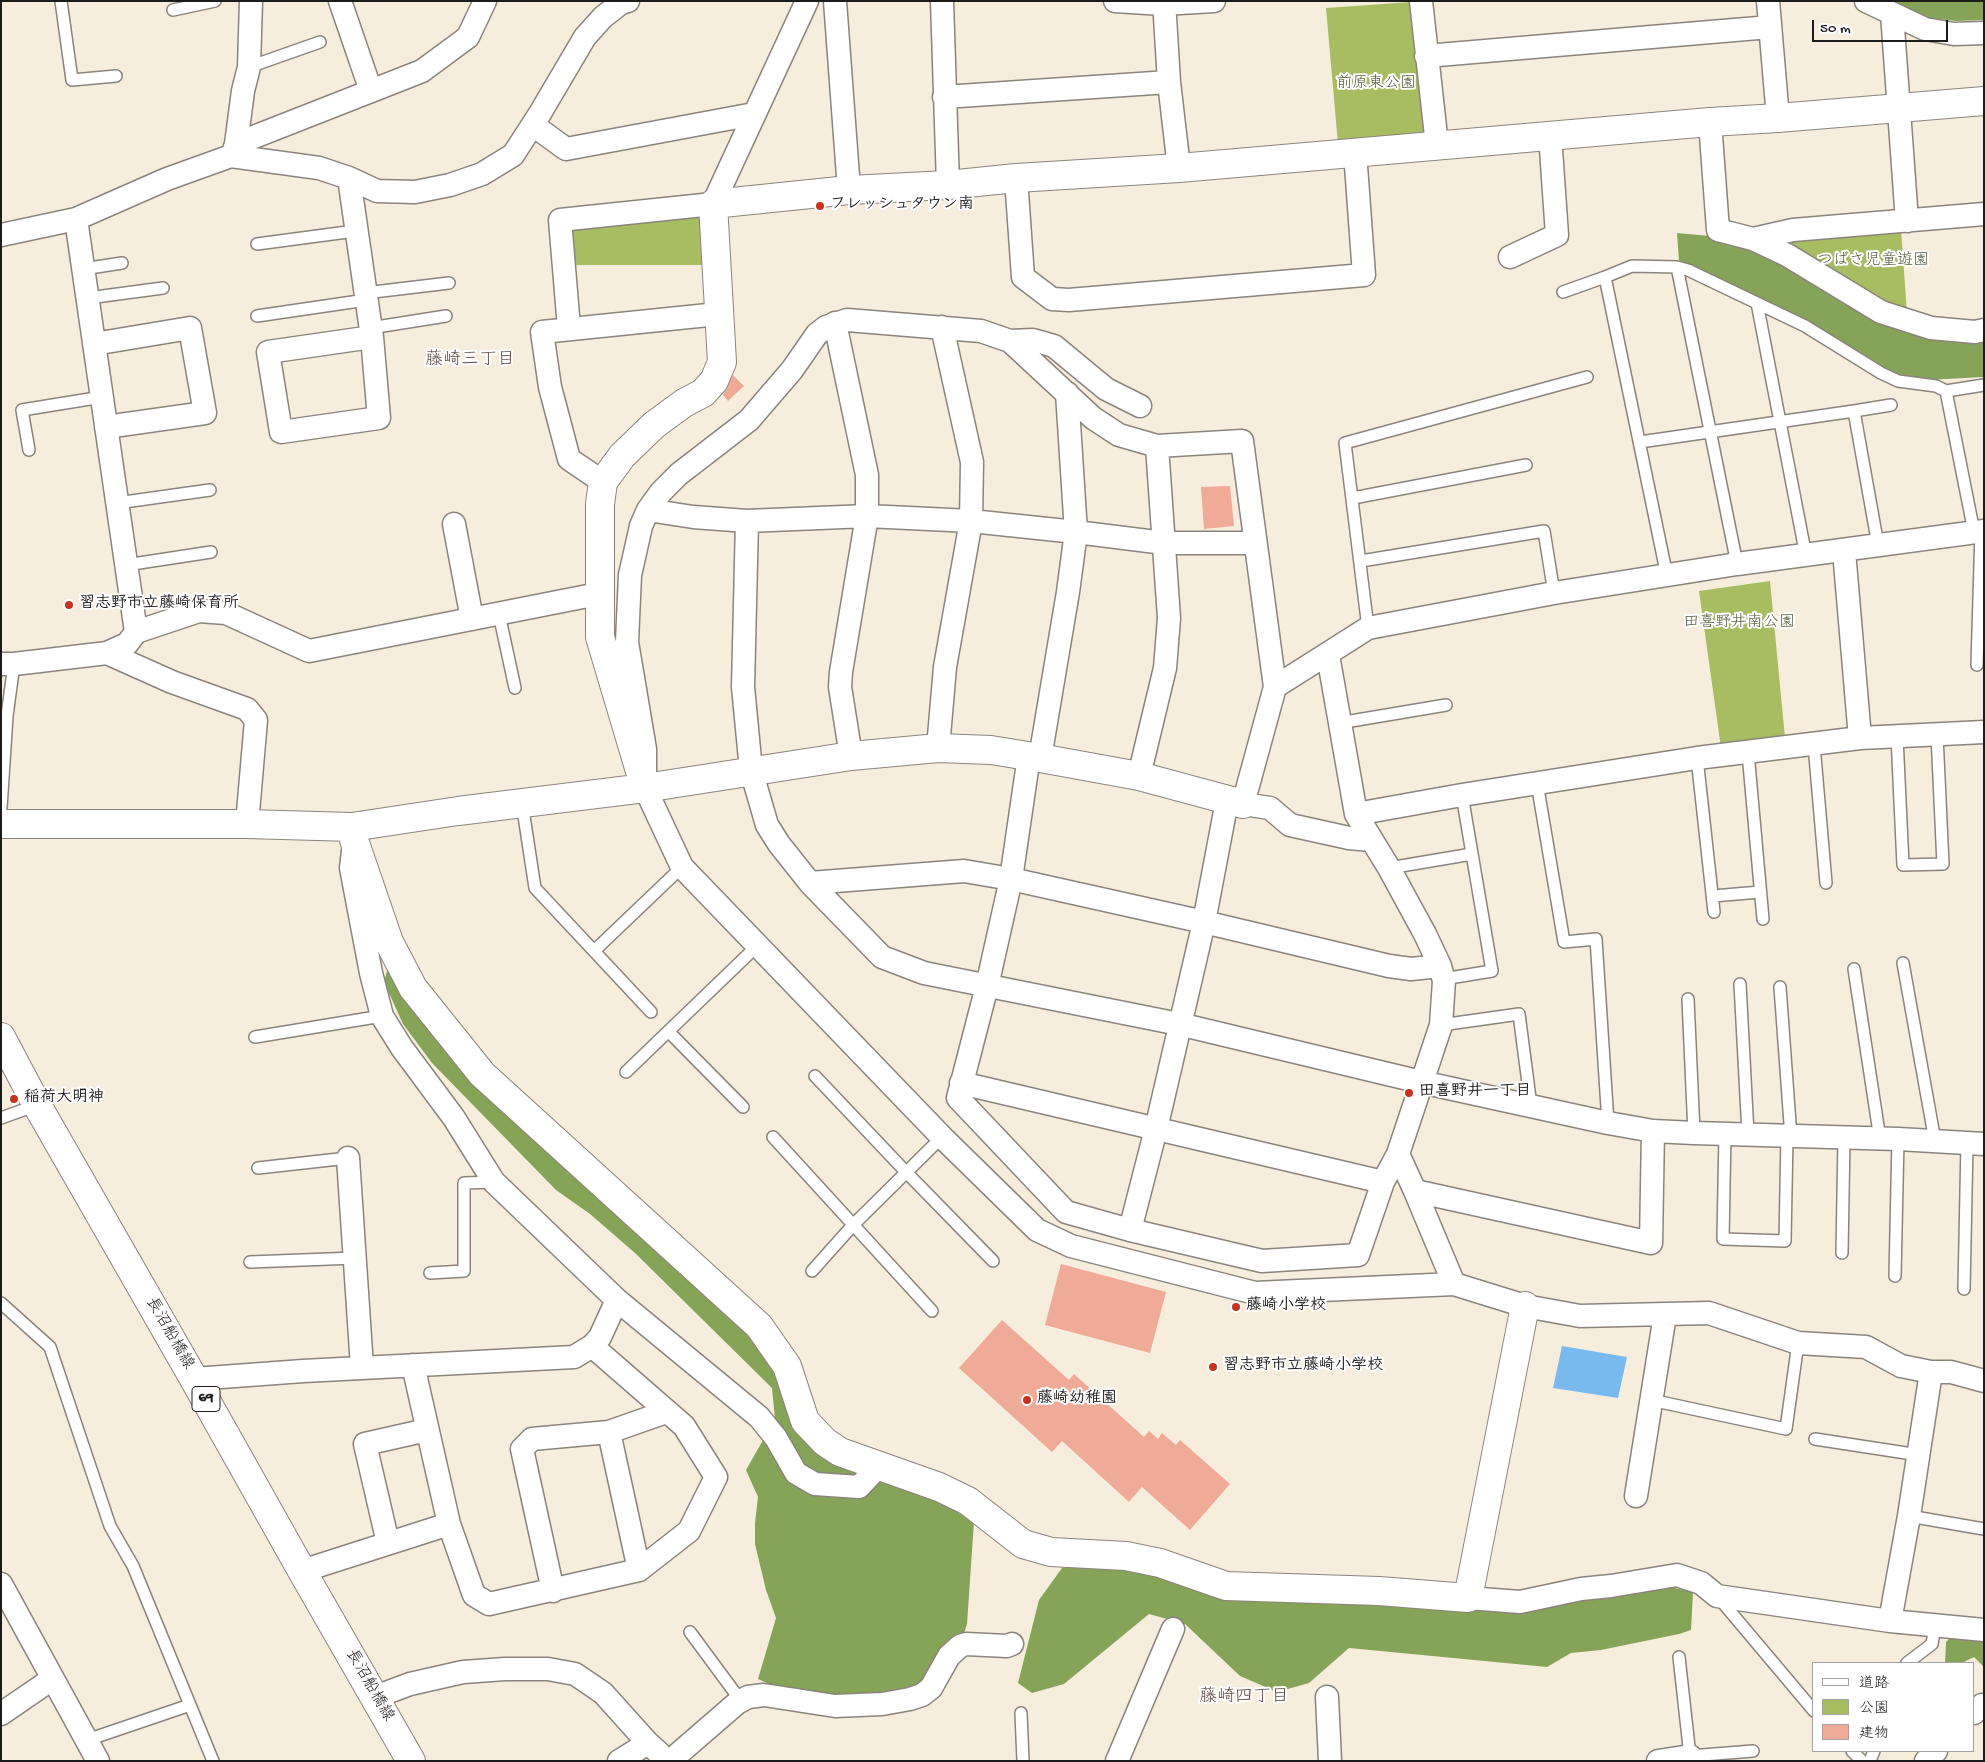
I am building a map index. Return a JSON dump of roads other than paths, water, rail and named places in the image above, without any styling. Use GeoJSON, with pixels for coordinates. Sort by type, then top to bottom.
{"type":"FeatureCollection","features":[{"type":"Feature","properties":{"kind":"street"},"geometry":{"type":"LineString","coordinates":[[234,150],[243,91],[249,66],[251,1]]}},
{"type":"Feature","properties":{"kind":"street"},"geometry":{"type":"LineString","coordinates":[[340,1],[371,91]]}},
{"type":"Feature","properties":{"kind":"street"},"geometry":{"type":"LineString","coordinates":[[1,234],[76,219],[234,150],[295,119],[422,71],[468,37],[485,1]]}},
{"type":"Feature","properties":{"kind":"street"},"geometry":{"type":"LineString","coordinates":[[234,150],[319,168],[377,190],[415,192],[450,185],[482,174],[513,155],[585,37],[603,17],[621,3],[628,1]]}},
{"type":"Feature","properties":{"kind":"street"},"geometry":{"type":"LineString","coordinates":[[807,1],[713,204],[722,362],[714,381],[702,393],[684,403],[654,425],[622,456],[602,482],[598,594],[600,637],[645,788],[682,866],[942,1137],[1037,1230],[1071,1246],[1255,1293],[1454,1284],[1525,1306],[1580,1316],[1665,1315],[1709,1312],[1798,1343],[1866,1347],[1901,1366],[1931,1372],[1951,1372],[1984,1381]]}},
{"type":"Feature","properties":{"kind":"street"},"geometry":{"type":"LineString","coordinates":[[834,1],[849,190]]}},
{"type":"Feature","properties":{"kind":"street"},"geometry":{"type":"LineString","coordinates":[[942,1],[948,185]]}},
{"type":"Feature","properties":{"kind":"street"},"geometry":{"type":"LineString","coordinates":[[1115,1],[1164,3],[1214,1]]}},
{"type":"Feature","properties":{"kind":"street"},"geometry":{"type":"LineString","coordinates":[[1421,1],[1437,145]]}},
{"type":"Feature","properties":{"kind":"street"},"geometry":{"type":"LineString","coordinates":[[1768,1],[1778,118]]}},
{"type":"Feature","properties":{"kind":"street"},"geometry":{"type":"LineString","coordinates":[[1866,1],[1925,29],[1954,34],[1984,33]]}},
{"type":"Feature","properties":{"kind":"street"},"geometry":{"type":"LineString","coordinates":[[1164,3],[1169,82],[1179,168]]}},
{"type":"Feature","properties":{"kind":"street"},"geometry":{"type":"LineString","coordinates":[[1892,14],[1907,221]]}},
{"type":"Feature","properties":{"kind":"street"},"geometry":{"type":"LineString","coordinates":[[1426,56],[1770,27]]}},
{"type":"Feature","properties":{"kind":"street"},"geometry":{"type":"LineString","coordinates":[[944,97],[1169,82]]}},
{"type":"Feature","properties":{"kind":"street"},"geometry":{"type":"LineString","coordinates":[[569,328],[560,220],[849,190],[948,185],[1016,178],[1179,168],[1550,135],[1984,101]]}},
{"type":"Feature","properties":{"kind":"street"},"geometry":{"type":"LineString","coordinates":[[533,125],[566,149],[754,114]]}},
{"type":"Feature","properties":{"kind":"street"},"geometry":{"type":"LineString","coordinates":[[1710,122],[1718,230],[1754,239],[1787,255],[1881,312],[1931,328],[1975,332],[1984,330]]}},
{"type":"Feature","properties":{"kind":"street"},"geometry":{"type":"LineString","coordinates":[[1510,257],[1557,235],[1550,135]]}},
{"type":"Feature","properties":{"kind":"street"},"geometry":{"type":"LineString","coordinates":[[1016,178],[1023,277],[1052,299],[1068,300],[1364,275],[1355,152]]}},
{"type":"Feature","properties":{"kind":"street"},"geometry":{"type":"LineString","coordinates":[[349,178],[371,332],[379,418],[282,432],[268,352],[371,332]]}},
{"type":"Feature","properties":{"kind":"street"},"geometry":{"type":"LineString","coordinates":[[1754,239],[1793,230],[1984,214]]}},
{"type":"Feature","properties":{"kind":"street"},"geometry":{"type":"LineString","coordinates":[[76,219],[136,632]]}},
{"type":"Feature","properties":{"kind":"street"},"geometry":{"type":"LineString","coordinates":[[602,482],[569,459],[550,387],[542,332],[718,314]]}},
{"type":"Feature","properties":{"kind":"street"},"geometry":{"type":"LineString","coordinates":[[645,788],[645,749],[627,642],[630,575],[641,526],[648,510],[661,492],[679,474],[748,420],[792,370],[817,334],[835,323],[847,320],[981,331],[1010,340],[1033,340],[1054,346],[1106,389],[1140,406]]}},
{"type":"Feature","properties":{"kind":"street"},"geometry":{"type":"LineString","coordinates":[[835,323],[867,475],[867,516],[840,687],[851,756]]}},
{"type":"Feature","properties":{"kind":"street"},"geometry":{"type":"LineString","coordinates":[[938,748],[945,668],[971,521],[972,462],[942,327]]}},
{"type":"Feature","properties":{"kind":"street"},"geometry":{"type":"LineString","coordinates":[[94,344],[190,328],[205,413],[106,427]]}},
{"type":"Feature","properties":{"kind":"street"},"geometry":{"type":"LineString","coordinates":[[1010,340],[1093,418],[1119,435],[1157,446],[1242,442],[1275,687],[1235,802],[1204,922],[1156,1129],[1130,1230]]}},
{"type":"Feature","properties":{"kind":"street"},"geometry":{"type":"LineString","coordinates":[[1067,393],[1076,532],[1068,592],[1012,879],[958,1098],[1066,1212],[1130,1230],[1262,1261],[1358,1255],[1383,1182],[1398,1154],[1440,1025],[1442,972],[1389,868],[1356,814],[1328,654]]}},
{"type":"Feature","properties":{"kind":"street"},"geometry":{"type":"LineString","coordinates":[[1140,776],[1165,668],[1169,618],[1157,446]]}},
{"type":"Feature","properties":{"kind":"street"},"geometry":{"type":"LineString","coordinates":[[648,510],[693,517],[747,521],[867,516],[971,521],[1164,543],[1255,543]]}},
{"type":"Feature","properties":{"kind":"street"},"geometry":{"type":"LineString","coordinates":[[747,521],[743,687],[751,770],[767,825],[779,844],[810,883],[882,957],[924,973],[1179,1024],[1421,1082],[1653,1131],[1976,1143]]}},
{"type":"Feature","properties":{"kind":"street"},"geometry":{"type":"LineString","coordinates":[[454,524],[472,619]]}},
{"type":"Feature","properties":{"kind":"street"},"geometry":{"type":"LineString","coordinates":[[1275,687],[1368,628],[1554,593],[1738,564],[1979,532]]}},
{"type":"Feature","properties":{"kind":"street"},"geometry":{"type":"LineString","coordinates":[[1844,551],[1860,738]]}},
{"type":"Feature","properties":{"kind":"street"},"geometry":{"type":"LineString","coordinates":[[8,664],[107,653],[127,644],[136,632],[199,611],[226,613],[309,651],[598,594]]}},
{"type":"Feature","properties":{"kind":"street"},"geometry":{"type":"LineString","coordinates":[[107,653],[172,682],[247,709],[256,720],[247,824]]}},
{"type":"Feature","properties":{"kind":"street"},"geometry":{"type":"LineString","coordinates":[[1356,814],[1462,795],[1697,758],[1860,738],[1984,732]]}},
{"type":"Feature","properties":{"kind":"street"},"geometry":{"type":"LineString","coordinates":[[1,824],[247,824],[353,834],[522,803],[645,788],[751,770],[851,756],[938,748],[991,750],[1140,776],[1235,802],[1270,808],[1290,825],[1349,838],[1372,840]]}},
{"type":"Feature","properties":{"kind":"street"},"geometry":{"type":"LineString","coordinates":[[353,834],[351,868],[371,973],[382,1016],[402,1048],[454,1118],[494,1182],[617,1300],[759,1417],[776,1438],[796,1473],[815,1484],[859,1487],[878,1467]]}},
{"type":"Feature","properties":{"kind":"street"},"geometry":{"type":"LineString","coordinates":[[353,834],[389,942],[413,988],[482,1074],[759,1326],[787,1366],[805,1421],[825,1442],[840,1452],[939,1488],[968,1501],[1023,1544],[1051,1552],[1126,1556],[1160,1563],[1226,1586],[1379,1591],[1520,1602],[1581,1589],[1678,1575],[1701,1583],[1717,1596],[1890,1621],[1984,1630]]}},
{"type":"Feature","properties":{"kind":"street"},"geometry":{"type":"LineString","coordinates":[[810,883],[964,871],[1012,879],[1389,966],[1442,972]]}},
{"type":"Feature","properties":{"kind":"street","name":"長沼船橋線"},"geometry":{"type":"LineString","coordinates":[[1,1037],[411,1761]]}},
{"type":"Feature","properties":{"kind":"street"},"geometry":{"type":"LineString","coordinates":[[961,1083],[1383,1182]]}},
{"type":"Feature","properties":{"kind":"street"},"geometry":{"type":"LineString","coordinates":[[1415,1191],[1650,1243],[1653,1131]]}},
{"type":"Feature","properties":{"kind":"street"},"geometry":{"type":"LineString","coordinates":[[1398,1154],[1454,1284]]}},
{"type":"Feature","properties":{"kind":"street"},"geometry":{"type":"LineString","coordinates":[[348,1158],[362,1367]]}},
{"type":"Feature","properties":{"kind":"street"},"geometry":{"type":"LineString","coordinates":[[194,1379],[362,1367],[574,1357],[592,1346],[600,1337],[617,1300]]}},
{"type":"Feature","properties":{"kind":"street"},"geometry":{"type":"LineString","coordinates":[[1468,1598],[1525,1306]]}},
{"type":"Feature","properties":{"kind":"street"},"geometry":{"type":"LineString","coordinates":[[1636,1496],[1665,1315]]}},
{"type":"Feature","properties":{"kind":"street"},"geometry":{"type":"LineString","coordinates":[[413,1365],[449,1524],[474,1595],[490,1604],[639,1570],[689,1531],[716,1477],[684,1426],[592,1346]]}},
{"type":"Feature","properties":{"kind":"street"},"geometry":{"type":"LineString","coordinates":[[1890,1621],[1909,1516],[1931,1372]]}},
{"type":"Feature","properties":{"kind":"street"},"geometry":{"type":"LineString","coordinates":[[553,1591],[522,1448],[532,1439],[609,1432],[666,1412]]}},
{"type":"Feature","properties":{"kind":"street"},"geometry":{"type":"LineString","coordinates":[[388,1543],[365,1444],[427,1430]]}},
{"type":"Feature","properties":{"kind":"street"},"geometry":{"type":"LineString","coordinates":[[609,1432],[639,1570]]}},
{"type":"Feature","properties":{"kind":"street"},"geometry":{"type":"LineString","coordinates":[[302,1571],[449,1524]]}},
{"type":"Feature","properties":{"kind":"street"},"geometry":{"type":"LineString","coordinates":[[4,1597],[98,1761]]}},
{"type":"Feature","properties":{"kind":"street"},"geometry":{"type":"LineString","coordinates":[[1117,1761],[1172,1629]]}},
{"type":"Feature","properties":{"kind":"street"},"geometry":{"type":"LineString","coordinates":[[375,1697],[410,1684],[463,1672],[505,1669],[548,1669],[575,1674],[603,1693],[648,1743],[669,1761],[748,1697],[764,1694],[835,1706],[882,1704],[910,1699],[922,1695],[931,1688],[949,1656],[960,1646],[966,1644],[1007,1646],[1012,1644]]}},
{"type":"Feature","properties":{"kind":"street"},"geometry":{"type":"LineString","coordinates":[[1,1714],[52,1679]]}},
{"type":"Feature","properties":{"kind":"street"},"geometry":{"type":"LineString","coordinates":[[1327,1697],[1330,1761]]}},
{"type":"Feature","properties":{"kind":"street"},"geometry":{"type":"LineString","coordinates":[[619,1761],[648,1743]]}},
{"type":"Feature","properties":{"kind":"street"},"geometry":{"type":"LineString","coordinates":[[1926,1761],[1935,1752]]}},
{"type":"Feature","properties":{"kind":"street"},"geometry":{"type":"LineString","coordinates":[[1658,1761],[1690,1759]]}},
{"type":"Feature","properties":{"kind":"lane"},"geometry":{"type":"LineString","coordinates":[[61,1],[72,80],[116,76]]}},
{"type":"Feature","properties":{"kind":"lane"},"geometry":{"type":"LineString","coordinates":[[173,10],[215,1]]}},
{"type":"Feature","properties":{"kind":"lane"},"geometry":{"type":"LineString","coordinates":[[249,66],[320,42]]}},
{"type":"Feature","properties":{"kind":"lane"},"geometry":{"type":"LineString","coordinates":[[257,244],[356,231]]}},
{"type":"Feature","properties":{"kind":"lane"},"geometry":{"type":"LineString","coordinates":[[83,269],[122,264]]}},
{"type":"Feature","properties":{"kind":"lane"},"geometry":{"type":"LineString","coordinates":[[1563,292],[1632,266],[1677,267],[1688,270],[1804,326],[1881,373],[1898,381],[1936,386],[1946,391],[1984,385]]}},
{"type":"Feature","properties":{"kind":"lane"},"geometry":{"type":"LineString","coordinates":[[1677,267],[1738,564]]}},
{"type":"Feature","properties":{"kind":"lane"},"geometry":{"type":"LineString","coordinates":[[1605,277],[1667,576]]}},
{"type":"Feature","properties":{"kind":"lane"},"geometry":{"type":"LineString","coordinates":[[257,316],[449,283]]}},
{"type":"Feature","properties":{"kind":"lane"},"geometry":{"type":"LineString","coordinates":[[88,298],[163,288]]}},
{"type":"Feature","properties":{"kind":"lane"},"geometry":{"type":"LineString","coordinates":[[1757,303],[1806,556]]}},
{"type":"Feature","properties":{"kind":"lane"},"geometry":{"type":"LineString","coordinates":[[371,332],[446,316]]}},
{"type":"Feature","properties":{"kind":"lane"},"geometry":{"type":"LineString","coordinates":[[1368,628],[1345,443],[1588,377]]}},
{"type":"Feature","properties":{"kind":"lane"},"geometry":{"type":"LineString","coordinates":[[1946,391],[1979,532],[1977,665]]}},
{"type":"Feature","properties":{"kind":"lane"},"geometry":{"type":"LineString","coordinates":[[29,450],[22,410],[102,397]]}},
{"type":"Feature","properties":{"kind":"lane"},"geometry":{"type":"LineString","coordinates":[[1640,442],[1891,405]]}},
{"type":"Feature","properties":{"kind":"lane"},"geometry":{"type":"LineString","coordinates":[[1854,411],[1878,545]]}},
{"type":"Feature","properties":{"kind":"lane"},"geometry":{"type":"LineString","coordinates":[[1353,498],[1526,465]]}},
{"type":"Feature","properties":{"kind":"lane"},"geometry":{"type":"LineString","coordinates":[[117,503],[210,490]]}},
{"type":"Feature","properties":{"kind":"lane"},"geometry":{"type":"LineString","coordinates":[[1361,561],[1544,531],[1554,593]]}},
{"type":"Feature","properties":{"kind":"lane"},"geometry":{"type":"LineString","coordinates":[[126,565],[211,552]]}},
{"type":"Feature","properties":{"kind":"lane"},"geometry":{"type":"LineString","coordinates":[[499,614],[515,688]]}},
{"type":"Feature","properties":{"kind":"lane"},"geometry":{"type":"LineString","coordinates":[[1,808],[7,716],[8,664]]}},
{"type":"Feature","properties":{"kind":"lane"},"geometry":{"type":"LineString","coordinates":[[1339,723],[1446,705]]}},
{"type":"Feature","properties":{"kind":"lane"},"geometry":{"type":"LineString","coordinates":[[1897,737],[1903,865],[1943,864],[1937,735]]}},
{"type":"Feature","properties":{"kind":"lane"},"geometry":{"type":"LineString","coordinates":[[1814,745],[1826,883]]}},
{"type":"Feature","properties":{"kind":"lane"},"geometry":{"type":"LineString","coordinates":[[1748,753],[1763,919]]}},
{"type":"Feature","properties":{"kind":"lane"},"geometry":{"type":"LineString","coordinates":[[1697,758],[1714,912]]}},
{"type":"Feature","properties":{"kind":"lane"},"geometry":{"type":"LineString","coordinates":[[1537,783],[1564,942],[1596,939],[1608,1123]]}},
{"type":"Feature","properties":{"kind":"lane"},"geometry":{"type":"LineString","coordinates":[[1442,972],[1492,971],[1462,795]]}},
{"type":"Feature","properties":{"kind":"lane"},"geometry":{"type":"LineString","coordinates":[[522,803],[535,888],[651,1012]]}},
{"type":"Feature","properties":{"kind":"lane"},"geometry":{"type":"LineString","coordinates":[[1389,868],[1472,854]]}},
{"type":"Feature","properties":{"kind":"lane"},"geometry":{"type":"LineString","coordinates":[[594,951],[682,866]]}},
{"type":"Feature","properties":{"kind":"lane"},"geometry":{"type":"LineString","coordinates":[[1713,896],[1760,892]]}},
{"type":"Feature","properties":{"kind":"lane"},"geometry":{"type":"LineString","coordinates":[[626,1072],[758,945]]}},
{"type":"Feature","properties":{"kind":"lane"},"geometry":{"type":"LineString","coordinates":[[1903,963],[1935,1141]]}},
{"type":"Feature","properties":{"kind":"lane"},"geometry":{"type":"LineString","coordinates":[[1854,969],[1889,1139],[1895,1276]]}},
{"type":"Feature","properties":{"kind":"lane"},"geometry":{"type":"LineString","coordinates":[[1740,984],[1748,1134]]}},
{"type":"Feature","properties":{"kind":"lane"},"geometry":{"type":"LineString","coordinates":[[1725,1134],[1723,1239],[1785,1241],[1789,1137],[1780,987]]}},
{"type":"Feature","properties":{"kind":"lane"},"geometry":{"type":"LineString","coordinates":[[1688,999],[1694,1133]]}},
{"type":"Feature","properties":{"kind":"lane"},"geometry":{"type":"LineString","coordinates":[[1440,1025],[1519,1014],[1531,1106]]}},
{"type":"Feature","properties":{"kind":"lane"},"geometry":{"type":"LineString","coordinates":[[255,1037],[382,1016]]}},
{"type":"Feature","properties":{"kind":"lane"},"geometry":{"type":"LineString","coordinates":[[669,1032],[743,1107]]}},
{"type":"Feature","properties":{"kind":"lane"},"geometry":{"type":"LineString","coordinates":[[815,1076],[994,1261]]}},
{"type":"Feature","properties":{"kind":"lane"},"geometry":{"type":"LineString","coordinates":[[1,1118],[38,1105]]}},
{"type":"Feature","properties":{"kind":"lane"},"geometry":{"type":"LineString","coordinates":[[773,1137],[932,1311]]}},
{"type":"Feature","properties":{"kind":"lane"},"geometry":{"type":"LineString","coordinates":[[812,1271],[854,1224],[942,1137]]}},
{"type":"Feature","properties":{"kind":"lane"},"geometry":{"type":"LineString","coordinates":[[1842,1253],[1844,1138]]}},
{"type":"Feature","properties":{"kind":"lane"},"geometry":{"type":"LineString","coordinates":[[1964,1289],[1976,1143]]}},
{"type":"Feature","properties":{"kind":"lane"},"geometry":{"type":"LineString","coordinates":[[258,1168],[348,1158]]}},
{"type":"Feature","properties":{"kind":"lane"},"geometry":{"type":"LineString","coordinates":[[430,1272],[464,1271],[464,1182],[494,1182]]}},
{"type":"Feature","properties":{"kind":"lane"},"geometry":{"type":"LineString","coordinates":[[250,1262],[355,1258]]}},
{"type":"Feature","properties":{"kind":"lane"},"geometry":{"type":"LineString","coordinates":[[1,1303],[50,1347],[110,1526],[134,1566],[213,1761]]}},
{"type":"Feature","properties":{"kind":"lane"},"geometry":{"type":"LineString","coordinates":[[1651,1400],[1786,1429],[1798,1343]]}},
{"type":"Feature","properties":{"kind":"lane"},"geometry":{"type":"LineString","coordinates":[[1815,1439],[1919,1455]]}},
{"type":"Feature","properties":{"kind":"lane"},"geometry":{"type":"LineString","coordinates":[[1909,1516],[1984,1530]]}},
{"type":"Feature","properties":{"kind":"lane"},"geometry":{"type":"LineString","coordinates":[[1717,1596],[1812,1709]]}},
{"type":"Feature","properties":{"kind":"lane"},"geometry":{"type":"LineString","coordinates":[[1908,1662],[1932,1644],[1935,1626]]}},
{"type":"Feature","properties":{"kind":"lane"},"geometry":{"type":"LineString","coordinates":[[690,1632],[741,1701]]}},
{"type":"Feature","properties":{"kind":"lane"},"geometry":{"type":"LineString","coordinates":[[1679,1657],[1690,1759],[1753,1751]]}},
{"type":"Feature","properties":{"kind":"lane"},"geometry":{"type":"LineString","coordinates":[[87,1740],[190,1705]]}},
{"type":"Feature","properties":{"kind":"lane"},"geometry":{"type":"LineString","coordinates":[[1021,1713],[1023,1761]]}},
{"type":"Feature","properties":{"kind":"lane"},"geometry":{"type":"LineString","coordinates":[[1853,1752],[1862,1761]]}},
{"type":"Feature","properties":{"kind":"water"},"geometry":{"type":"Polygon","coordinates":[[[1562,1346],[1627,1357],[1618,1398],[1553,1388],[1562,1346]]]}},
{"type":"Feature","properties":{"kind":"place","name":"フレッシュタウン南"},"geometry":{"type":"Point","coordinates":[820,206]}},
{"type":"Feature","properties":{"kind":"place","name":"習志野市立藤崎保育所"},"geometry":{"type":"Point","coordinates":[69,605]}},
{"type":"Feature","properties":{"kind":"place","name":"田喜野井一丁目"},"geometry":{"type":"Point","coordinates":[1409,1093]}},
{"type":"Feature","properties":{"kind":"place","name":"稲荷大明神"},"geometry":{"type":"Point","coordinates":[14,1099]}},
{"type":"Feature","properties":{"kind":"place","name":"藤崎小学校"},"geometry":{"type":"Point","coordinates":[1236,1307]}},
{"type":"Feature","properties":{"kind":"place","name":"習志野市立藤崎小学校"},"geometry":{"type":"Point","coordinates":[1213,1367]}},
{"type":"Feature","properties":{"kind":"place","name":"藤崎幼稚園"},"geometry":{"type":"Point","coordinates":[1027,1400]}},
{"type":"Feature","properties":{"kind":"district","name":"藤崎三丁目"},"geometry":{"type":"Point","coordinates":[470,361]}},
{"type":"Feature","properties":{"kind":"district","name":"藤崎四丁目"},"geometry":{"type":"Point","coordinates":[1244,1698]}},
{"type":"Feature","properties":{"kind":"park label","name":"前原東公園"},"geometry":{"type":"Point","coordinates":[1376,85]}},
{"type":"Feature","properties":{"kind":"park label","name":"つばさ児童遊園"},"geometry":{"type":"Point","coordinates":[1873,262]}},
{"type":"Feature","properties":{"kind":"park label","name":"田喜野井南公園"},"geometry":{"type":"Point","coordinates":[1739,624]}}]}
